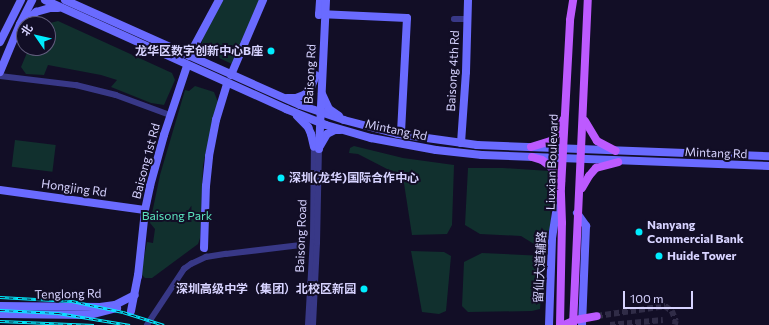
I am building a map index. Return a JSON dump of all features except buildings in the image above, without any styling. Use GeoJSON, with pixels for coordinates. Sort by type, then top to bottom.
{"type":"FeatureCollection","features":[{"type":"Feature","properties":{"kind":"main road"},"geometry":{"type":"LineString","coordinates":[[12,17],[14,0]]}},
{"type":"Feature","properties":{"kind":"main road"},"geometry":{"type":"LineString","coordinates":[[0,42],[20,0]]}},
{"type":"Feature","properties":{"kind":"main road"},"geometry":{"type":"LineString","coordinates":[[24,16],[32,0]]}},
{"type":"Feature","properties":{"kind":"main road","name":"Mintang Rd"},"geometry":{"type":"LineString","coordinates":[[45,0],[227,84],[317,122],[342,130],[436,150],[482,155],[640,163],[769,166]]}},
{"type":"Feature","properties":{"kind":"main road","name":"Mintang Rd"},"geometry":{"type":"LineString","coordinates":[[65,0],[282,98],[317,112],[401,134],[460,143],[616,151],[769,156]]}},
{"type":"Feature","properties":{"kind":"main road"},"geometry":{"type":"LineString","coordinates":[[70,0],[76,6]]}},
{"type":"Feature","properties":{"kind":"main road"},"geometry":{"type":"LineString","coordinates":[[189,56],[219,0]]}},
{"type":"Feature","properties":{"kind":"main road"},"geometry":{"type":"LineString","coordinates":[[231,75],[263,0]]}},
{"type":"Feature","properties":{"kind":"main road","name":"Baisong Rd"},"geometry":{"type":"LineString","coordinates":[[317,112],[321,90],[322,15],[320,0]]}},
{"type":"Feature","properties":{"kind":"main road","name":"Baisong Rd"},"geometry":{"type":"LineString","coordinates":[[316,148],[316,76],[322,15],[326,0]]}},
{"type":"Feature","properties":{"kind":"main road","name":"Baisong 4th Rd"},"geometry":{"type":"LineString","coordinates":[[460,143],[468,0]]}},
{"type":"Feature","properties":{"kind":"main road","name":"Liuxian Boulevard"},"geometry":{"type":"LineString","coordinates":[[560,325],[562,223],[561,184],[570,20],[573,0]]}},
{"type":"Feature","properties":{"kind":"main road"},"geometry":{"type":"LineString","coordinates":[[573,325],[577,213],[580,193],[584,119],[588,0]]}},
{"type":"Feature","properties":{"kind":"main road"},"geometry":{"type":"LineString","coordinates":[[30,16],[36,12],[50,8],[63,9]]}},
{"type":"Feature","properties":{"kind":"main road"},"geometry":{"type":"LineString","coordinates":[[322,15],[406,18],[401,134]]}},
{"type":"Feature","properties":{"kind":"main road"},"geometry":{"type":"LineString","coordinates":[[0,72],[16,32]]}},
{"type":"Feature","properties":{"kind":"main road","name":"Baisong 1st Rd"},"geometry":{"type":"LineString","coordinates":[[131,311],[145,210],[170,115],[187,66]]}},
{"type":"Feature","properties":{"kind":"main road"},"geometry":{"type":"LineString","coordinates":[[282,98],[296,98],[304,95],[310,90],[316,76]]}},
{"type":"Feature","properties":{"kind":"main road"},"geometry":{"type":"LineString","coordinates":[[204,248],[204,216],[209,156],[216,120],[227,84]]}},
{"type":"Feature","properties":{"kind":"main road"},"geometry":{"type":"LineString","coordinates":[[321,90],[324,101],[329,109],[349,121]]}},
{"type":"Feature","properties":{"kind":"main road"},"geometry":{"type":"LineString","coordinates":[[286,109],[308,127],[316,148]]}},
{"type":"Feature","properties":{"kind":"main road"},"geometry":{"type":"LineString","coordinates":[[531,147],[546,143],[554,137],[561,127],[566,110]]}},
{"type":"Feature","properties":{"kind":"main road"},"geometry":{"type":"LineString","coordinates":[[584,119],[597,141],[616,151]]}},
{"type":"Feature","properties":{"kind":"main road"},"geometry":{"type":"LineString","coordinates":[[316,148],[327,134],[335,130],[342,130]]}},
{"type":"Feature","properties":{"kind":"main road"},"geometry":{"type":"LineString","coordinates":[[640,152],[640,163]]}},
{"type":"Feature","properties":{"kind":"main road"},"geometry":{"type":"LineString","coordinates":[[532,157],[542,160],[551,167],[561,184]]}},
{"type":"Feature","properties":{"kind":"main road"},"geometry":{"type":"LineString","coordinates":[[580,193],[589,176],[596,168],[618,162]]}},
{"type":"Feature","properties":{"kind":"main road","name":"留仙大道辅路"},"geometry":{"type":"LineString","coordinates":[[549,325],[552,238],[561,184]]}},
{"type":"Feature","properties":{"kind":"main road","name":"Hongjing Rd"},"geometry":{"type":"LineString","coordinates":[[0,190],[145,210]]}},
{"type":"Feature","properties":{"kind":"main road"},"geometry":{"type":"LineString","coordinates":[[577,213],[586,226],[582,325]]}},
{"type":"Feature","properties":{"kind":"main road","name":"Tenglong Rd"},"geometry":{"type":"LineString","coordinates":[[0,306],[100,307],[115,305],[134,297]]}},
{"type":"Feature","properties":{"kind":"main road","name":"Tenglong Rd"},"geometry":{"type":"LineString","coordinates":[[0,314],[89,315],[121,307],[134,297]]}},
{"type":"Feature","properties":{"kind":"main road"},"geometry":{"type":"LineString","coordinates":[[564,325],[575,320],[597,316]]}},
{"type":"Feature","properties":{"kind":"street"},"geometry":{"type":"LineString","coordinates":[[454,19],[468,19]]}},
{"type":"Feature","properties":{"kind":"street"},"geometry":{"type":"LineString","coordinates":[[0,76],[76,85],[116,95],[170,115]]}},
{"type":"Feature","properties":{"kind":"street","name":"Baisong Road"},"geometry":{"type":"LineString","coordinates":[[308,325],[316,148]]}},
{"type":"Feature","properties":{"kind":"street","name":"Baisong Road"},"geometry":{"type":"LineString","coordinates":[[313,325],[317,243],[316,148]]}},
{"type":"Feature","properties":{"kind":"street"},"geometry":{"type":"LineString","coordinates":[[147,325],[184,269],[191,264],[206,258],[226,254],[302,245]]}},
{"type":"Feature","properties":{"kind":"green space"},"geometry":{"type":"Polygon","coordinates":[[[223,0],[259,0],[232,64],[204,51],[201,46],[203,38],[223,0]]]}},
{"type":"Feature","properties":{"kind":"green space"},"geometry":{"type":"Polygon","coordinates":[[[58,21],[172,73],[175,80],[164,105],[151,103],[111,87],[117,80],[101,75],[48,65],[44,75],[26,74],[21,67],[26,56],[56,56],[56,22],[58,21]]]}},
{"type":"Feature","properties":{"kind":"green space","name":"Baisong Park"},"geometry":{"type":"Polygon","coordinates":[[[195,86],[214,92],[218,102],[203,165],[200,238],[198,244],[152,278],[145,278],[141,274],[147,242],[153,243],[155,229],[150,223],[160,175],[185,90],[189,91],[195,86]]]}},
{"type":"Feature","properties":{"kind":"green space"},"geometry":{"type":"Polygon","coordinates":[[[15,140],[56,145],[52,172],[12,167],[15,140]]]}},
{"type":"Feature","properties":{"kind":"green space"},"geometry":{"type":"Polygon","coordinates":[[[354,146],[403,158],[454,165],[452,225],[447,234],[412,235],[403,177],[404,173],[391,171],[358,154],[349,153],[350,148],[354,146]]]}},
{"type":"Feature","properties":{"kind":"green space"},"geometry":{"type":"Polygon","coordinates":[[[468,168],[503,168],[549,171],[551,225],[549,238],[542,238],[534,244],[521,236],[480,234],[465,225],[468,168]]]}},
{"type":"Feature","properties":{"kind":"green space"},"geometry":{"type":"Polygon","coordinates":[[[411,251],[444,252],[451,256],[446,311],[439,314],[422,312],[411,251]]]}},
{"type":"Feature","properties":{"kind":"green space"},"geometry":{"type":"Polygon","coordinates":[[[482,253],[544,256],[540,309],[532,311],[468,312],[462,306],[464,262],[482,253]]]}},
{"type":"Feature","properties":{"kind":"tunnel"},"geometry":{"type":"LineString","coordinates":[[597,316],[665,306],[672,311],[676,321],[675,325]]}},
{"type":"Feature","properties":{"kind":"tunnel"},"geometry":{"type":"LineString","coordinates":[[610,325],[663,320]]}},
{"type":"Feature","properties":{"kind":"railway"},"geometry":{"type":"LineString","coordinates":[[0,297],[72,301],[123,312],[164,325]]}},
{"type":"Feature","properties":{"kind":"railway"},"geometry":{"type":"LineString","coordinates":[[0,310],[58,313],[130,325]]}},
{"type":"Feature","properties":{"kind":"railway"},"geometry":{"type":"LineString","coordinates":[[0,321],[94,325]]}},
{"type":"Feature","properties":{"kind":"place","name":"龙华区数字创新中心B座"},"geometry":{"type":"Point","coordinates":[271,51]}},
{"type":"Feature","properties":{"kind":"place","name":"深圳(龙华)国际合作中心"},"geometry":{"type":"Point","coordinates":[281,178]}},
{"type":"Feature","properties":{"kind":"place","name":"Nanyang Commercial Bank"},"geometry":{"type":"Point","coordinates":[639,232]}},
{"type":"Feature","properties":{"kind":"place","name":"Huide Tower"},"geometry":{"type":"Point","coordinates":[659,256]}},
{"type":"Feature","properties":{"kind":"place","name":"深圳高级中学（集团）北校区新园"},"geometry":{"type":"Point","coordinates":[364,289]}}]}
